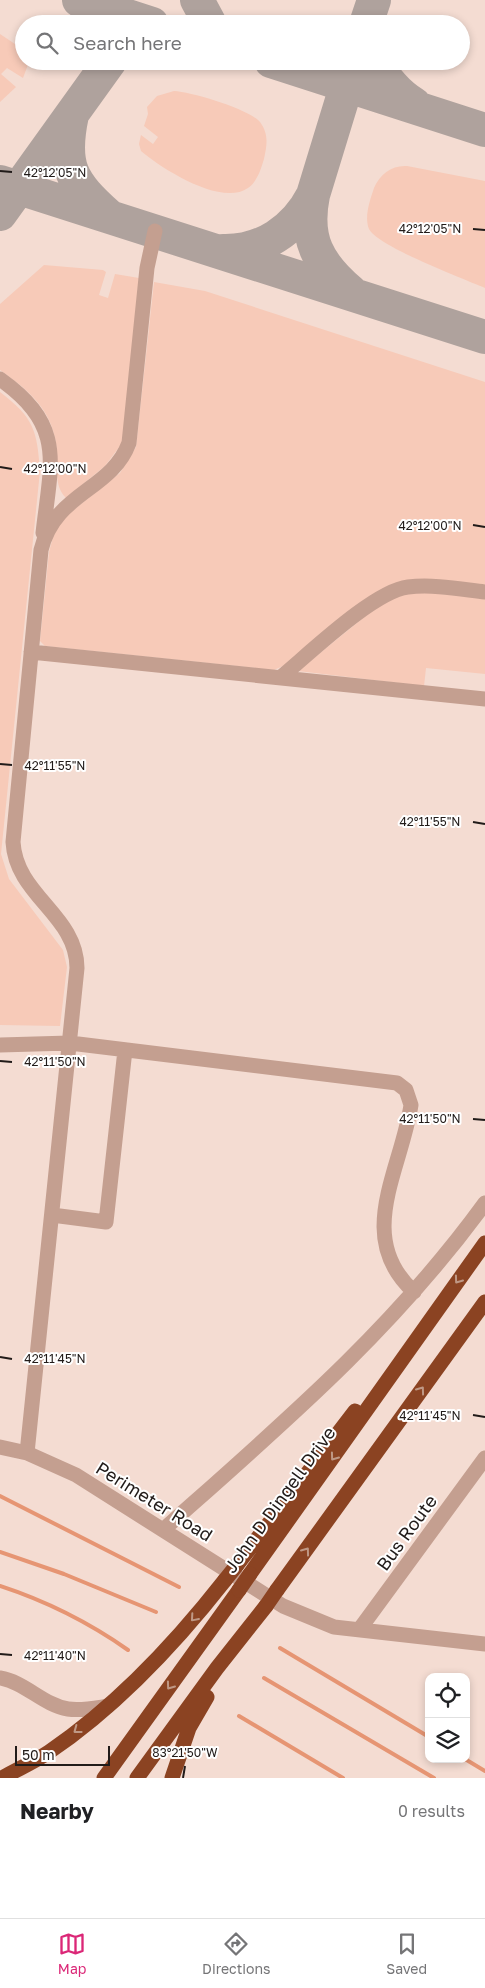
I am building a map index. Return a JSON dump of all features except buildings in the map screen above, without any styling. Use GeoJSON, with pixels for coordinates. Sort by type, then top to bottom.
{"type":"FeatureCollection","features":[{"type":"Feature","properties":{"kind":"highway","name":"John D Dingell Drive"},"geometry":{"type":"LineString","coordinates":[[104,1778],[424,1332],[432,1316],[485,1243]]}},
{"type":"Feature","properties":{"kind":"highway"},"geometry":{"type":"LineString","coordinates":[[137,1778],[217,1668],[266,1606],[485,1302]]}},
{"type":"Feature","properties":{"kind":"highway"},"geometry":{"type":"LineString","coordinates":[[2,1778],[48,1752],[108,1706],[151,1666],[225,1580],[418,1328],[432,1316]]}},
{"type":"Feature","properties":{"kind":"highway"},"geometry":{"type":"LineString","coordinates":[[172,1778],[190,1728],[199,1710],[254,1622]]}},
{"type":"Feature","properties":{"kind":"lane"},"geometry":{"type":"LineString","coordinates":[[41,550],[50,525],[58,514],[111,470],[125,453],[129,443],[147,268],[155,231]]}},
{"type":"Feature","properties":{"kind":"lane"},"geometry":{"type":"LineString","coordinates":[[0,379],[29,401],[44,428],[49,445],[50,463],[13,842],[14,854],[24,879],[68,931],[74,943],[77,968],[27,1453]]}},
{"type":"Feature","properties":{"kind":"lane"},"geometry":{"type":"LineString","coordinates":[[280,677],[367,606],[391,592],[423,586],[485,592]]}},
{"type":"Feature","properties":{"kind":"lane"},"geometry":{"type":"LineString","coordinates":[[31,652],[485,699]]}},
{"type":"Feature","properties":{"kind":"lane"},"geometry":{"type":"LineString","coordinates":[[0,1045],[70,1043],[388,1080],[397,1083],[406,1090],[410,1097],[410,1114],[383,1224],[385,1243],[396,1272],[414,1292]]}},
{"type":"Feature","properties":{"kind":"lane"},"geometry":{"type":"LineString","coordinates":[[52,1216],[106,1222],[125,1050]]}},
{"type":"Feature","properties":{"kind":"lane"},"geometry":{"type":"LineString","coordinates":[[163,1530],[335,1376],[414,1292],[485,1203]]}},
{"type":"Feature","properties":{"kind":"lane","name":"Perimeter Road"},"geometry":{"type":"LineString","coordinates":[[0,1447],[27,1453],[76,1475],[283,1606],[334,1627],[485,1644]]}},
{"type":"Feature","properties":{"kind":"lane","name":"Bus Route"},"geometry":{"type":"LineString","coordinates":[[358,1630],[485,1458]]}},
{"type":"Feature","properties":{"kind":"lane"},"geometry":{"type":"LineString","coordinates":[[0,1678],[9,1679],[55,1705],[67,1709],[108,1706]]}},
{"type":"Feature","properties":{"kind":"shaded area"},"geometry":{"type":"Polygon","coordinates":[[[0,0],[485,0],[485,1778],[0,1778],[0,0]]]}},
{"type":"Feature","properties":{"kind":"shaded area"},"geometry":{"type":"Polygon","coordinates":[[[0,34],[15,44],[15,70],[26,70],[23,78],[7,68],[1,74],[16,87],[0,102],[0,34]]]}},
{"type":"Feature","properties":{"kind":"shaded area"},"geometry":{"type":"Polygon","coordinates":[[[174,91],[193,94],[220,102],[254,117],[260,122],[266,135],[265,154],[258,175],[248,188],[236,193],[223,193],[208,189],[162,167],[141,151],[139,144],[141,135],[153,144],[158,137],[144,126],[148,114],[147,107],[157,96],[174,91]]]}},
{"type":"Feature","properties":{"kind":"shaded area"},"geometry":{"type":"Polygon","coordinates":[[[407,166],[485,181],[485,288],[404,253],[375,236],[369,229],[367,219],[368,208],[377,183],[387,171],[396,167],[407,166]]]}},
{"type":"Feature","properties":{"kind":"shaded area"},"geometry":{"type":"Polygon","coordinates":[[[44,265],[103,270],[106,272],[99,295],[108,298],[115,274],[139,278],[123,442],[105,466],[66,498],[61,492],[57,478],[55,438],[47,416],[27,391],[0,370],[0,304],[44,265]]]}},
{"type":"Feature","properties":{"kind":"shaded area"},"geometry":{"type":"Polygon","coordinates":[[[154,282],[205,291],[485,382],[485,586],[418,580],[274,670],[45,646],[40,641],[49,552],[54,533],[66,516],[120,473],[136,447],[154,282]]]}},
{"type":"Feature","properties":{"kind":"shaded area"},"geometry":{"type":"Polygon","coordinates":[[[0,392],[20,410],[32,426],[37,445],[40,471],[1,854],[9,879],[63,950],[67,967],[60,1026],[0,1025],[0,392]]]}},
{"type":"Feature","properties":{"kind":"shaded area"},"geometry":{"type":"Polygon","coordinates":[[[420,592],[485,598],[485,674],[426,668],[424,686],[298,671],[379,605],[396,596],[420,592]]]}},
{"type":"Feature","properties":{"kind":"waterway"},"geometry":{"type":"LineString","coordinates":[[0,1496],[179,1587]]}},
{"type":"Feature","properties":{"kind":"waterway"},"geometry":{"type":"LineString","coordinates":[[0,1552],[64,1574],[156,1612]]}},
{"type":"Feature","properties":{"kind":"waterway"},"geometry":{"type":"LineString","coordinates":[[0,1586],[34,1598],[66,1613],[98,1630],[128,1650]]}},
{"type":"Feature","properties":{"kind":"waterway"},"geometry":{"type":"LineString","coordinates":[[280,1648],[425,1735]]}},
{"type":"Feature","properties":{"kind":"waterway"},"geometry":{"type":"LineString","coordinates":[[264,1678],[434,1778]]}},
{"type":"Feature","properties":{"kind":"waterway"},"geometry":{"type":"LineString","coordinates":[[239,1716],[343,1778]]}},
{"type":"Feature","properties":{"kind":"waterway"},"geometry":{"type":"LineString","coordinates":[[470,1762],[485,1771]]}},
{"type":"Feature","properties":{"kind":"taxiway"},"geometry":{"type":"LineString","coordinates":[[79,0],[125,15]]}},
{"type":"Feature","properties":{"kind":"taxiway"},"geometry":{"type":"LineString","coordinates":[[197,0],[205,15]]}},
{"type":"Feature","properties":{"kind":"taxiway"},"geometry":{"type":"LineString","coordinates":[[369,15],[374,0]]}},
{"type":"Feature","properties":{"kind":"taxiway"},"geometry":{"type":"LineString","coordinates":[[0,214],[104,70]]}},
{"type":"Feature","properties":{"kind":"taxiway"},"geometry":{"type":"LineString","coordinates":[[299,70],[485,130]]}},
{"type":"Feature","properties":{"kind":"taxiway"},"geometry":{"type":"LineString","coordinates":[[313,195],[351,70]]}},
{"type":"Feature","properties":{"kind":"taxiway"},"geometry":{"type":"LineString","coordinates":[[381,70],[392,85],[414,104]]}},
{"type":"Feature","properties":{"kind":"taxiway"},"geometry":{"type":"LineString","coordinates":[[72,115],[68,148],[72,172],[86,193],[109,216]]}},
{"type":"Feature","properties":{"kind":"taxiway"},"geometry":{"type":"LineString","coordinates":[[0,182],[485,337]]}},
{"type":"Feature","properties":{"kind":"taxiway"},"geometry":{"type":"LineString","coordinates":[[223,251],[251,248],[276,236],[297,219],[313,195],[310,225],[316,249],[330,271],[351,292]]}}]}
